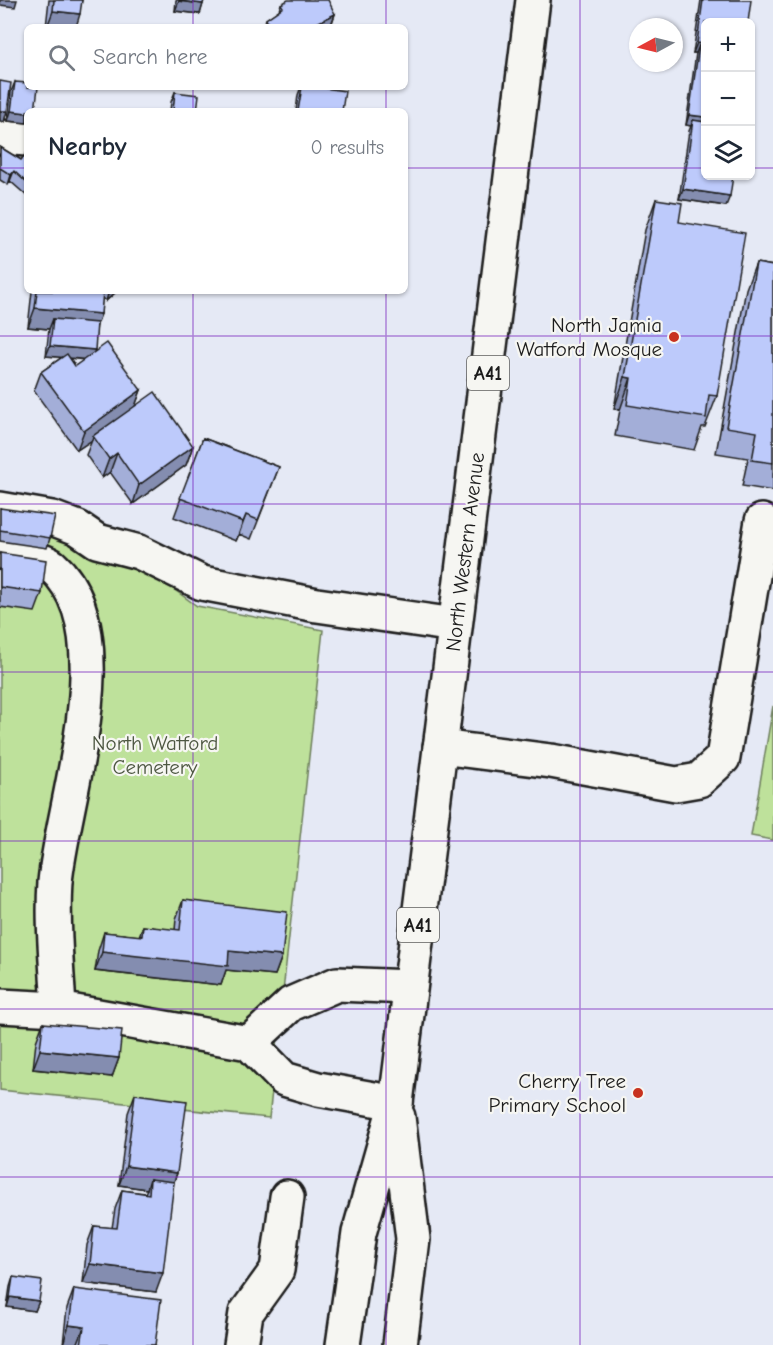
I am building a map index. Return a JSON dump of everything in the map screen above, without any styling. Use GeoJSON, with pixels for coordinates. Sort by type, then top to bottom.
{"type":"FeatureCollection","features":[{"type":"Feature","properties":{"kind":"main road","name":"North Western Avenue"},"geometry":{"type":"LineString","coordinates":[[343,1345],[359,1233],[396,1103],[533,0]]}},
{"type":"Feature","properties":{"kind":"main road"},"geometry":{"type":"LineString","coordinates":[[0,137],[24,139]]}},
{"type":"Feature","properties":{"kind":"main road"},"geometry":{"type":"LineString","coordinates":[[0,509],[52,518],[78,528],[97,541],[139,552],[202,583],[317,605],[455,626]]}},
{"type":"Feature","properties":{"kind":"main road"},"geometry":{"type":"LineString","coordinates":[[440,747],[550,761],[676,784],[699,780],[723,758],[762,522]]}},
{"type":"Feature","properties":{"kind":"main road"},"geometry":{"type":"LineString","coordinates":[[0,552],[51,565],[73,590],[86,629],[85,714],[56,880],[59,1009]]}},
{"type":"Feature","properties":{"kind":"main road"},"geometry":{"type":"LineString","coordinates":[[249,1043],[291,1004],[337,984],[410,987]]}},
{"type":"Feature","properties":{"kind":"main road"},"geometry":{"type":"LineString","coordinates":[[0,1006],[59,1009],[249,1043],[284,1079],[318,1089],[396,1103]]}},
{"type":"Feature","properties":{"kind":"main road","name":"North Western Avenue"},"geometry":{"type":"LineString","coordinates":[[396,1103],[413,1239],[400,1345]]}},
{"type":"Feature","properties":{"kind":"main road"},"geometry":{"type":"LineString","coordinates":[[242,1345],[246,1313],[277,1270],[287,1197]]}},
{"type":"Feature","properties":{"kind":"green space","name":"North Watford Cemetery"},"geometry":{"type":"Polygon","coordinates":[[[0,518],[136,562],[197,606],[323,630],[269,1118],[0,1090],[0,518]]]}},
{"type":"Feature","properties":{"kind":"green space"},"geometry":{"type":"Polygon","coordinates":[[[773,706],[773,840],[751,836],[773,706]]]}},
{"type":"Feature","properties":{"kind":"building"},"geometry":{"type":"Polygon","coordinates":[[[54,0],[82,0],[80,14],[53,11],[54,0]]]}},
{"type":"Feature","properties":{"kind":"building"},"geometry":{"type":"Polygon","coordinates":[[[179,0],[204,0],[203,4],[179,0]]]}},
{"type":"Feature","properties":{"kind":"building"},"geometry":{"type":"Polygon","coordinates":[[[288,0],[328,0],[335,14],[315,24],[268,24],[266,19],[283,7],[281,4],[288,0]]]}},
{"type":"Feature","properties":{"kind":"building"},"geometry":{"type":"Polygon","coordinates":[[[703,0],[751,0],[749,18],[701,18],[701,44],[697,43],[703,0]]]}},
{"type":"Feature","properties":{"kind":"building"},"geometry":{"type":"Polygon","coordinates":[[[699,46],[701,46],[701,116],[689,115],[699,46]]]}},
{"type":"Feature","properties":{"kind":"building"},"geometry":{"type":"Polygon","coordinates":[[[0,81],[11,83],[7,111],[0,111],[0,81]]]}},
{"type":"Feature","properties":{"kind":"building"},"geometry":{"type":"Polygon","coordinates":[[[15,82],[24,83],[24,90],[38,90],[35,108],[24,108],[24,113],[11,111],[15,82]]]}},
{"type":"Feature","properties":{"kind":"building"},"geometry":{"type":"Polygon","coordinates":[[[302,90],[345,91],[342,108],[298,108],[302,90]]]}},
{"type":"Feature","properties":{"kind":"building"},"geometry":{"type":"Polygon","coordinates":[[[175,92],[199,95],[197,108],[173,108],[175,92]]]}},
{"type":"Feature","properties":{"kind":"building"},"geometry":{"type":"Polygon","coordinates":[[[693,120],[701,121],[701,180],[732,180],[730,196],[683,189],[693,120]]]}},
{"type":"Feature","properties":{"kind":"building"},"geometry":{"type":"Polygon","coordinates":[[[0,147],[21,160],[24,156],[24,180],[14,171],[11,175],[0,168],[0,147]]]}},
{"type":"Feature","properties":{"kind":"building","name":"North Jamia Watford Mosque"},"geometry":{"type":"Polygon","coordinates":[[[656,199],[682,203],[679,222],[745,233],[717,396],[709,395],[706,418],[627,405],[631,378],[625,377],[656,199]]]}},
{"type":"Feature","properties":{"kind":"building"},"geometry":{"type":"Polygon","coordinates":[[[756,263],[773,266],[773,463],[752,460],[757,432],[726,427],[756,263]]]}},
{"type":"Feature","properties":{"kind":"building"},"geometry":{"type":"Polygon","coordinates":[[[37,294],[103,294],[101,314],[35,308],[37,294]]]}},
{"type":"Feature","properties":{"kind":"building"},"geometry":{"type":"Polygon","coordinates":[[[53,319],[97,323],[95,350],[50,346],[53,319]]]}},
{"type":"Feature","properties":{"kind":"building"},"geometry":{"type":"Polygon","coordinates":[[[107,343],[141,390],[84,431],[41,372],[67,354],[75,366],[107,343]]]}},
{"type":"Feature","properties":{"kind":"building"},"geometry":{"type":"Polygon","coordinates":[[[155,392],[193,446],[139,485],[117,453],[109,459],[93,436],[155,392]]]}},
{"type":"Feature","properties":{"kind":"building"},"geometry":{"type":"Polygon","coordinates":[[[203,438],[279,467],[258,520],[246,515],[243,522],[180,498],[203,438]]]}},
{"type":"Feature","properties":{"kind":"building"},"geometry":{"type":"Polygon","coordinates":[[[0,508],[55,516],[50,538],[0,530],[0,508]]]}},
{"type":"Feature","properties":{"kind":"building"},"geometry":{"type":"Polygon","coordinates":[[[0,553],[46,560],[42,593],[0,587],[0,553]]]}},
{"type":"Feature","properties":{"kind":"building"},"geometry":{"type":"Polygon","coordinates":[[[183,900],[287,912],[282,956],[229,951],[228,966],[102,952],[104,932],[142,936],[143,926],[180,930],[183,900]]]}},
{"type":"Feature","properties":{"kind":"building"},"geometry":{"type":"Polygon","coordinates":[[[43,1023],[122,1030],[119,1058],[40,1050],[43,1023]]]}},
{"type":"Feature","properties":{"kind":"building"},"geometry":{"type":"Polygon","coordinates":[[[135,1094],[187,1101],[177,1173],[126,1166],[135,1094]]]}},
{"type":"Feature","properties":{"kind":"building"},"geometry":{"type":"Polygon","coordinates":[[[150,1179],[174,1182],[163,1273],[90,1264],[94,1226],[117,1228],[122,1190],[149,1194],[150,1179]]]}},
{"type":"Feature","properties":{"kind":"building"},"geometry":{"type":"Polygon","coordinates":[[[13,1277],[42,1281],[39,1301],[10,1297],[13,1277]]]}},
{"type":"Feature","properties":{"kind":"building"},"geometry":{"type":"Polygon","coordinates":[[[74,1289],[161,1300],[155,1345],[81,1345],[84,1327],[69,1325],[74,1289]]]}},
{"type":"Feature","properties":{"kind":"place","name":"North Jamia Watford Mosque"},"geometry":{"type":"Point","coordinates":[674,337]}},
{"type":"Feature","properties":{"kind":"place","name":"Cherry Tree Primary School"},"geometry":{"type":"Point","coordinates":[638,1093]}}]}
